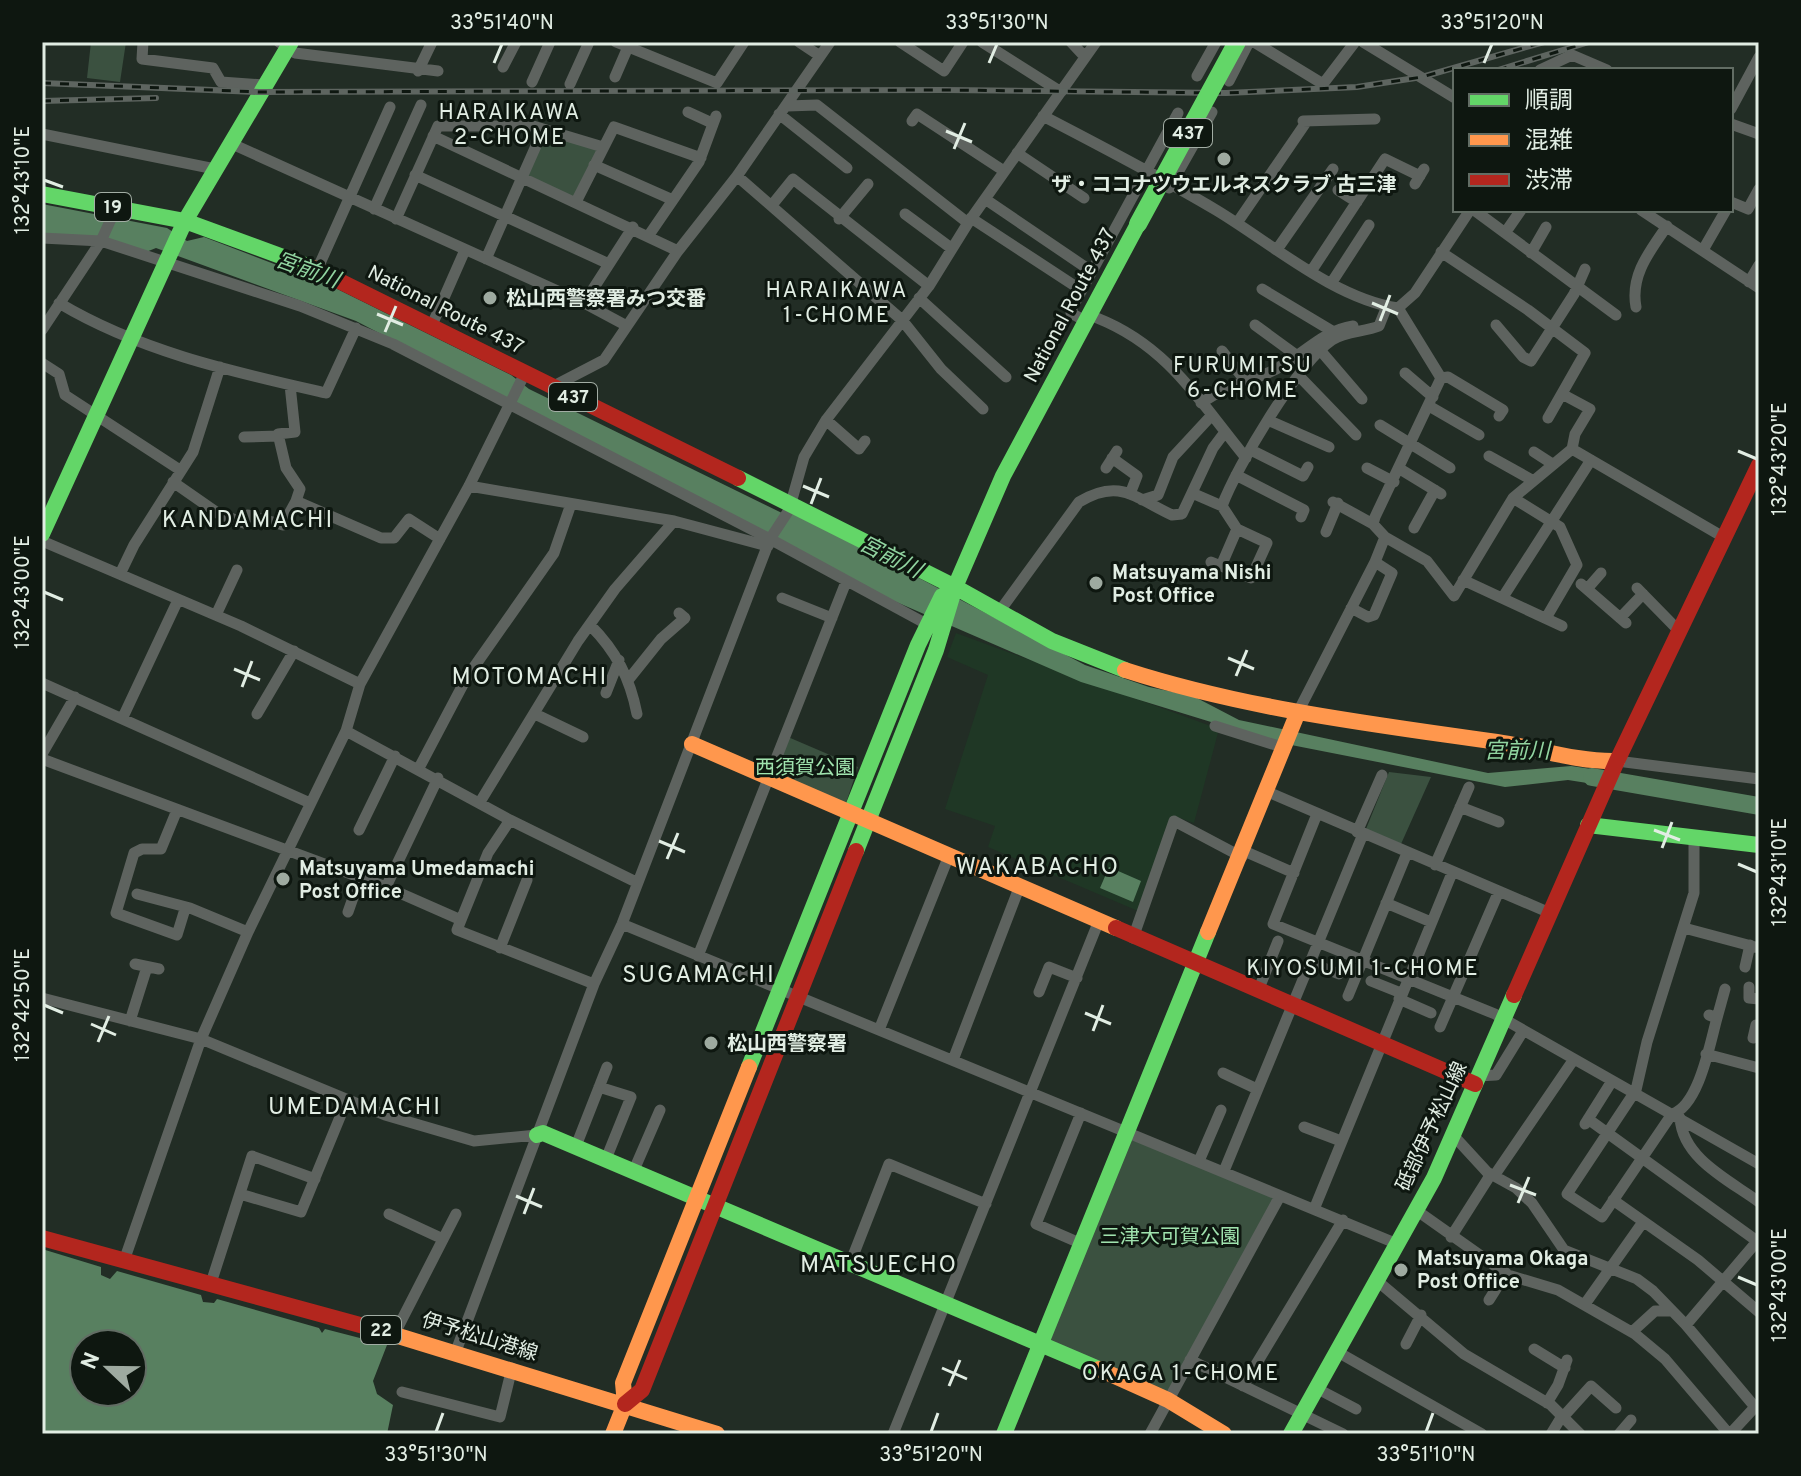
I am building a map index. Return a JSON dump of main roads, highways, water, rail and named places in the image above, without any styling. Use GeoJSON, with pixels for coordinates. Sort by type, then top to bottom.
{"type":"FeatureCollection","features":[{"type":"Feature","properties":{"kind":"main road","name":"National Route 437"},"geometry":{"type":"LineString","coordinates":[[183,224],[317,270],[950,587],[1003,476],[1228,42]]}},
{"type":"Feature","properties":{"kind":"main road","name":"National Route 437"},"geometry":{"type":"LineString","coordinates":[[1134,222],[1237,42]]}},
{"type":"Feature","properties":{"kind":"main road"},"geometry":{"type":"LineString","coordinates":[[42,534],[183,224],[286,44]]}},
{"type":"Feature","properties":{"kind":"main road","name":"19"},"geometry":{"type":"LineString","coordinates":[[42,194],[114,213],[183,224]]}},
{"type":"Feature","properties":{"kind":"main road","name":"砥部伊予松山線"},"geometry":{"type":"LineString","coordinates":[[1291,1434],[1416,1210],[1453,1135],[1611,774],[1759,465]]}},
{"type":"Feature","properties":{"kind":"main road"},"geometry":{"type":"LineString","coordinates":[[707,1201],[799,998],[859,819],[950,587],[1110,665],[1164,682],[1298,712],[1508,743],[1611,774]]}},
{"type":"Feature","properties":{"kind":"main road"},"geometry":{"type":"LineString","coordinates":[[1004,1434],[1243,854],[1298,712]]}},
{"type":"Feature","properties":{"kind":"main road"},"geometry":{"type":"LineString","coordinates":[[692,744],[768,780],[1291,1006],[1476,1080]]}},
{"type":"Feature","properties":{"kind":"main road"},"geometry":{"type":"LineString","coordinates":[[613,1434],[625,1404],[642,1390],[780,990],[859,819]]}},
{"type":"Feature","properties":{"kind":"main road"},"geometry":{"type":"LineString","coordinates":[[1588,825],[1759,845]]}},
{"type":"Feature","properties":{"kind":"main road"},"geometry":{"type":"LineString","coordinates":[[537,1135],[543,1133],[576,1146],[947,1302],[1168,1400],[1224,1434]]}},
{"type":"Feature","properties":{"kind":"main road","name":"伊予松山港線"},"geometry":{"type":"LineString","coordinates":[[42,1238],[395,1333],[717,1434]]}},
{"type":"Feature","properties":{"kind":"waterway","name":"宮前川"},"geometry":{"type":"LineString","coordinates":[[1592,777],[1759,806]]}},
{"type":"Feature","properties":{"kind":"railway"},"geometry":{"type":"LineString","coordinates":[[1453,68],[1544,42]]}},
{"type":"Feature","properties":{"kind":"railway"},"geometry":{"type":"LineString","coordinates":[[1504,68],[1589,42]]}},
{"type":"Feature","properties":{"kind":"railway"},"geometry":{"type":"LineString","coordinates":[[42,83],[259,92],[945,90],[1226,93],[1357,87],[1422,77],[1453,68]]}},
{"type":"Feature","properties":{"kind":"railway"},"geometry":{"type":"LineString","coordinates":[[42,101],[156,98]]}},
{"type":"Feature","properties":{"kind":"place","name":"ザ・ココナツウエルネスクラブ 古三津"},"geometry":{"type":"Point","coordinates":[1224,159]}},
{"type":"Feature","properties":{"kind":"place","name":"松山西警察署みつ交番"},"geometry":{"type":"Point","coordinates":[490,298]}},
{"type":"Feature","properties":{"kind":"place","name":"Matsuyama Nishi Post Office"},"geometry":{"type":"Point","coordinates":[1096,583]}},
{"type":"Feature","properties":{"kind":"place","name":"Matsuyama Umedamachi Post Office"},"geometry":{"type":"Point","coordinates":[283,879]}},
{"type":"Feature","properties":{"kind":"place","name":"松山西警察署"},"geometry":{"type":"Point","coordinates":[711,1043]}},
{"type":"Feature","properties":{"kind":"place","name":"Matsuyama Okaga Post Office"},"geometry":{"type":"Point","coordinates":[1401,1270]}},
{"type":"Feature","properties":{"kind":"district","name":"HARAIKAWA 2-CHOME"},"geometry":{"type":"Point","coordinates":[510,124]}},
{"type":"Feature","properties":{"kind":"district","name":"HARAIKAWA 1-CHOME"},"geometry":{"type":"Point","coordinates":[837,302]}},
{"type":"Feature","properties":{"kind":"district","name":"FURUMITSU 6-CHOME"},"geometry":{"type":"Point","coordinates":[1243,376]}},
{"type":"Feature","properties":{"kind":"district","name":"KANDAMACHI"},"geometry":{"type":"Point","coordinates":[248,519]}},
{"type":"Feature","properties":{"kind":"district","name":"MOTOMACHI"},"geometry":{"type":"Point","coordinates":[530,676]}},
{"type":"Feature","properties":{"kind":"district","name":"WAKABACHO"},"geometry":{"type":"Point","coordinates":[1038,866]}},
{"type":"Feature","properties":{"kind":"district","name":"KIYOSUMI 1-CHOME"},"geometry":{"type":"Point","coordinates":[1363,967]}},
{"type":"Feature","properties":{"kind":"district","name":"SUGAMACHI"},"geometry":{"type":"Point","coordinates":[699,974]}},
{"type":"Feature","properties":{"kind":"district","name":"UMEDAMACHI"},"geometry":{"type":"Point","coordinates":[355,1106]}},
{"type":"Feature","properties":{"kind":"district","name":"MATSUECHO"},"geometry":{"type":"Point","coordinates":[879,1264]}},
{"type":"Feature","properties":{"kind":"district","name":"OKAGA 1-CHOME"},"geometry":{"type":"Point","coordinates":[1181,1372]}},
{"type":"Feature","properties":{"kind":"park label","name":"西須賀公園"},"geometry":{"type":"Point","coordinates":[805,767]}},
{"type":"Feature","properties":{"kind":"park label","name":"三津大可賀公園"},"geometry":{"type":"Point","coordinates":[1170,1236]}}]}
